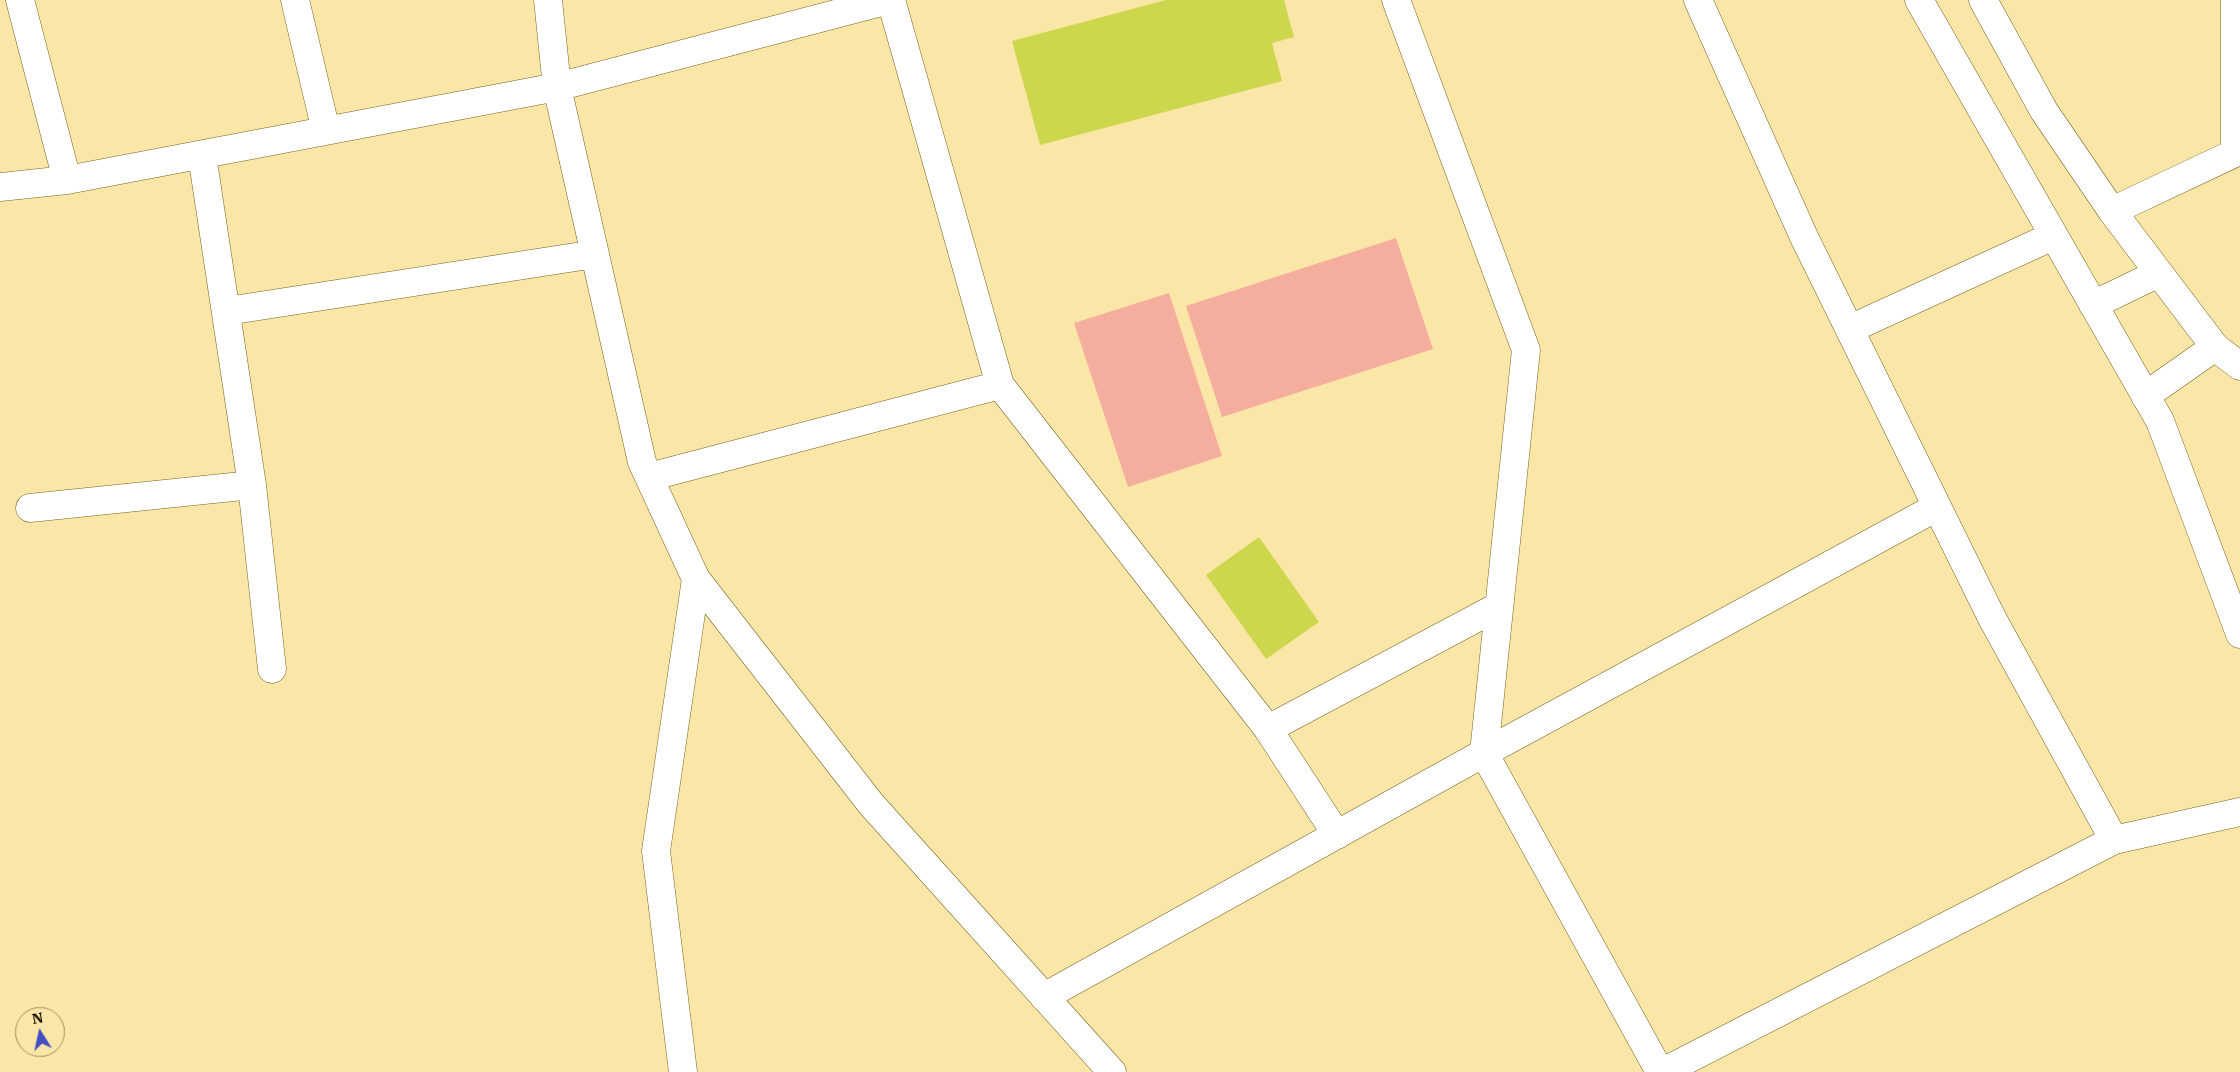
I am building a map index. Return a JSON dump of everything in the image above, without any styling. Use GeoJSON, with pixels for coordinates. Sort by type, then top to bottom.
{"type":"FeatureCollection","features":[{"type":"Feature","properties":{"kind":"street"},"geometry":{"type":"LineString","coordinates":[[20,0],[67,180]]}},
{"type":"Feature","properties":{"kind":"street"},"geometry":{"type":"LineString","coordinates":[[295,0],[326,131]]}},
{"type":"Feature","properties":{"kind":"street"},"geometry":{"type":"LineString","coordinates":[[548,0],[557,87],[642,462],[696,579],[871,804],[1112,1072]]}},
{"type":"Feature","properties":{"kind":"street"},"geometry":{"type":"LineString","coordinates":[[0,187],[67,180],[557,87],[890,0],[1000,385],[1268,729],[1337,835]]}},
{"type":"Feature","properties":{"kind":"street"},"geometry":{"type":"LineString","coordinates":[[1396,0],[1526,350],[1484,753],[1662,1072],[2114,840],[2240,812]]}},
{"type":"Feature","properties":{"kind":"street"},"geometry":{"type":"LineString","coordinates":[[1698,0],[1804,237],[1937,507],[1992,618],[2114,840]]}},
{"type":"Feature","properties":{"kind":"street"},"geometry":{"type":"LineString","coordinates":[[1919,0],[2160,421],[2240,634]]}},
{"type":"Feature","properties":{"kind":"street"},"geometry":{"type":"LineString","coordinates":[[1983,0],[2044,111],[2112,211],[2215,347],[2240,366]]}},
{"type":"Feature","properties":{"kind":"street"},"geometry":{"type":"LineString","coordinates":[[2112,211],[2238,152],[2235,0]]}},
{"type":"Feature","properties":{"kind":"street"},"geometry":{"type":"LineString","coordinates":[[202,155],[252,485],[272,669]]}},
{"type":"Feature","properties":{"kind":"street"},"geometry":{"type":"LineString","coordinates":[[1850,329],[2054,236]]}},
{"type":"Feature","properties":{"kind":"street"},"geometry":{"type":"LineString","coordinates":[[227,311],[594,254]]}},
{"type":"Feature","properties":{"kind":"street"},"geometry":{"type":"LineString","coordinates":[[2093,305],[2159,273]]}},
{"type":"Feature","properties":{"kind":"street"},"geometry":{"type":"LineString","coordinates":[[2145,396],[2215,347]]}},
{"type":"Feature","properties":{"kind":"street"},"geometry":{"type":"LineString","coordinates":[[650,478],[1000,385]]}},
{"type":"Feature","properties":{"kind":"street"},"geometry":{"type":"LineString","coordinates":[[30,508],[252,485]]}},
{"type":"Feature","properties":{"kind":"street"},"geometry":{"type":"LineString","coordinates":[[1044,997],[1484,753],[1937,507]]}},
{"type":"Feature","properties":{"kind":"street"},"geometry":{"type":"LineString","coordinates":[[683,1072],[656,852],[696,579]]}},
{"type":"Feature","properties":{"kind":"street"},"geometry":{"type":"LineString","coordinates":[[1268,729],[1499,606]]}},
{"type":"Feature","properties":{"kind":"shaded area"},"geometry":{"type":"Polygon","coordinates":[[[1396,238],[1433,349],[1222,417],[1186,306],[1396,238]]]}},
{"type":"Feature","properties":{"kind":"shaded area"},"geometry":{"type":"Polygon","coordinates":[[[1169,293],[1222,456],[1128,487],[1074,323],[1169,293]]]}},
{"type":"Feature","properties":{"kind":"building"},"geometry":{"type":"Polygon","coordinates":[[[1166,0],[1284,0],[1294,37],[1272,43],[1282,81],[1040,145],[1012,41],[1166,0]]]}},
{"type":"Feature","properties":{"kind":"building"},"geometry":{"type":"Polygon","coordinates":[[[1259,537],[1319,622],[1266,659],[1206,575],[1259,537]]]}}]}
